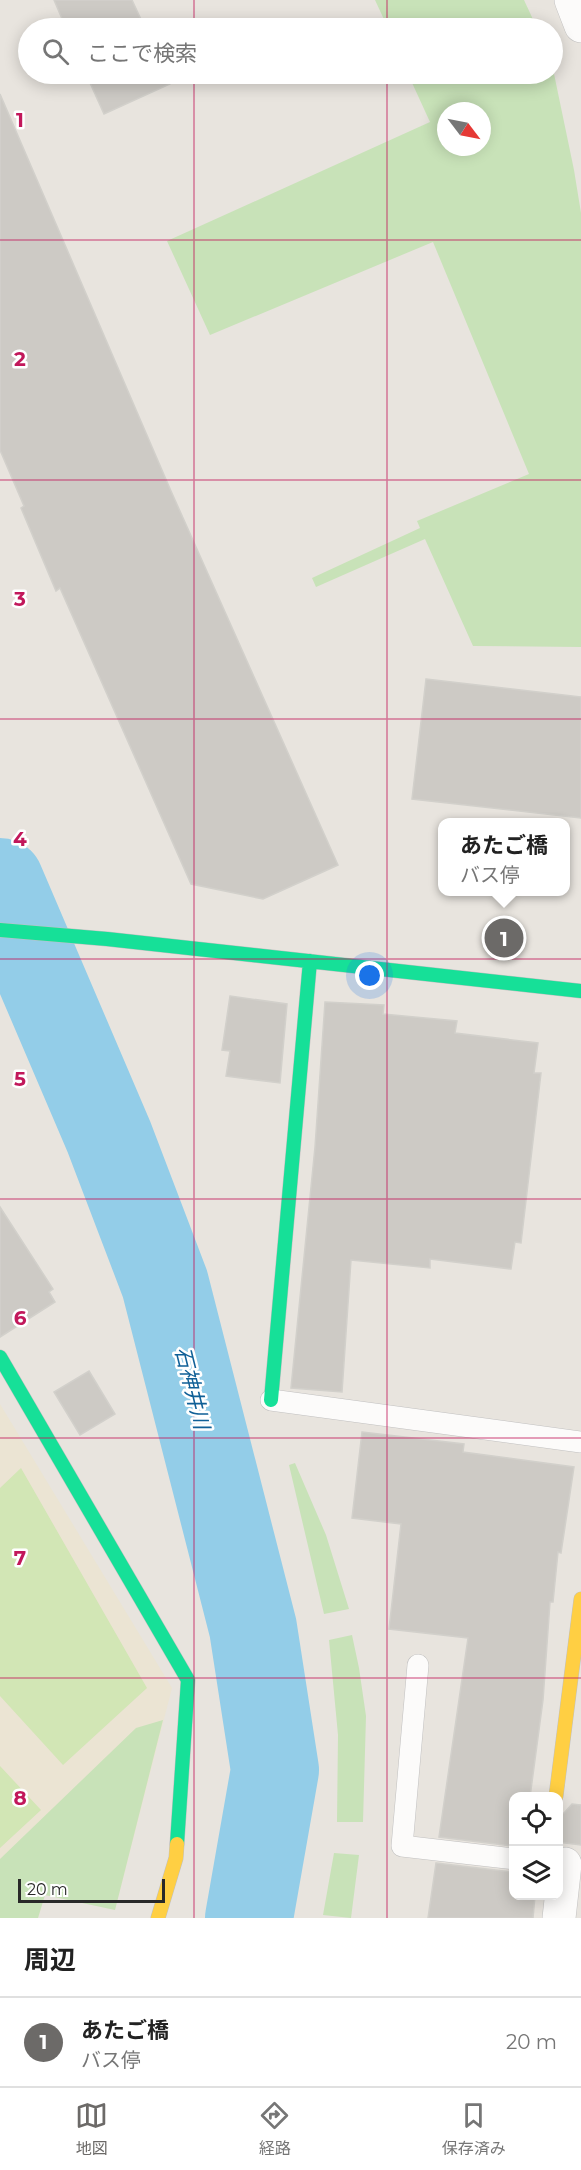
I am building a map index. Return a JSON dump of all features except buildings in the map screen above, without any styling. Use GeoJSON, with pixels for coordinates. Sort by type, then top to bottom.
{"type":"FeatureCollection","features":[{"type":"Feature","properties":{"kind":"street"},"geometry":{"type":"LineString","coordinates":[[571,0],[581,26]]}},
{"type":"Feature","properties":{"kind":"street"},"geometry":{"type":"LineString","coordinates":[[0,930],[107,939],[581,991]]}},
{"type":"Feature","properties":{"kind":"street"},"geometry":{"type":"LineString","coordinates":[[271,1401],[310,961]]}},
{"type":"Feature","properties":{"kind":"street"},"geometry":{"type":"LineString","coordinates":[[0,1358],[188,1680],[176,1858],[158,1918]]}},
{"type":"Feature","properties":{"kind":"street"},"geometry":{"type":"LineString","coordinates":[[557,1792],[581,1599]]}},
{"type":"Feature","properties":{"kind":"street"},"geometry":{"type":"LineString","coordinates":[[559,1918],[568,1865]]}},
{"type":"Feature","properties":{"kind":"lane"},"geometry":{"type":"LineString","coordinates":[[271,1401],[581,1442]]}},
{"type":"Feature","properties":{"kind":"lane"},"geometry":{"type":"LineString","coordinates":[[418,1665],[402,1846],[509,1859]]}},
{"type":"Feature","properties":{"kind":"shaded area"},"geometry":{"type":"Polygon","coordinates":[[[0,1404],[172,1688],[115,1910],[45,1895],[38,1918],[0,1918],[0,1404]]]}},
{"type":"Feature","properties":{"kind":"green space"},"geometry":{"type":"Polygon","coordinates":[[[375,0],[524,0],[532,18],[383,18],[375,0]]]}},
{"type":"Feature","properties":{"kind":"green space"},"geometry":{"type":"Polygon","coordinates":[[[413,84],[556,84],[581,213],[581,647],[473,646],[425,539],[316,587],[312,578],[420,528],[417,521],[529,474],[433,242],[210,335],[167,241],[430,122],[413,84]]]}},
{"type":"Feature","properties":{"kind":"green space"},"geometry":{"type":"Polygon","coordinates":[[[295,1463],[326,1535],[349,1609],[324,1614],[289,1465],[295,1463]]]}},
{"type":"Feature","properties":{"kind":"green space"},"geometry":{"type":"Polygon","coordinates":[[[21,1468],[147,1688],[63,1765],[0,1696],[0,1488],[21,1468]]]}},
{"type":"Feature","properties":{"kind":"green space"},"geometry":{"type":"Polygon","coordinates":[[[352,1635],[366,1716],[363,1822],[337,1822],[338,1735],[329,1640],[352,1635]]]}},
{"type":"Feature","properties":{"kind":"green space"},"geometry":{"type":"Polygon","coordinates":[[[163,1720],[115,1910],[45,1895],[38,1918],[0,1918],[0,1859],[136,1728],[163,1720]]]}},
{"type":"Feature","properties":{"kind":"green space"},"geometry":{"type":"Polygon","coordinates":[[[0,1766],[41,1810],[0,1848],[0,1766]]]}},
{"type":"Feature","properties":{"kind":"green space"},"geometry":{"type":"Polygon","coordinates":[[[334,1853],[359,1855],[351,1918],[323,1915],[334,1853]]]}},
{"type":"Feature","properties":{"kind":"waterway","name":"石神井川"},"geometry":{"type":"LineString","coordinates":[[0,882],[109,1137],[165,1284],[253,1628],[275,1770],[249,1918]]}},
{"type":"Feature","properties":{"kind":"traffic: fast"},"geometry":{"type":"LineString","coordinates":[[0,930],[107,939],[581,991]]}},
{"type":"Feature","properties":{"kind":"traffic: fast"},"geometry":{"type":"LineString","coordinates":[[271,1400],[310,961]]}},
{"type":"Feature","properties":{"kind":"traffic: fast"},"geometry":{"type":"LineString","coordinates":[[0,1357],[188,1680],[177,1844]]}},
{"type":"Feature","properties":{"kind":"traffic: slow"},"geometry":{"type":"LineString","coordinates":[[557,1792],[581,1599]]}},
{"type":"Feature","properties":{"kind":"traffic: slow"},"geometry":{"type":"LineString","coordinates":[[158,1918],[176,1858],[177,1844]]}},
{"type":"Feature","properties":{"kind":"place","name":"あたご橋"},"geometry":{"type":"Point","coordinates":[504,938]}}]}
